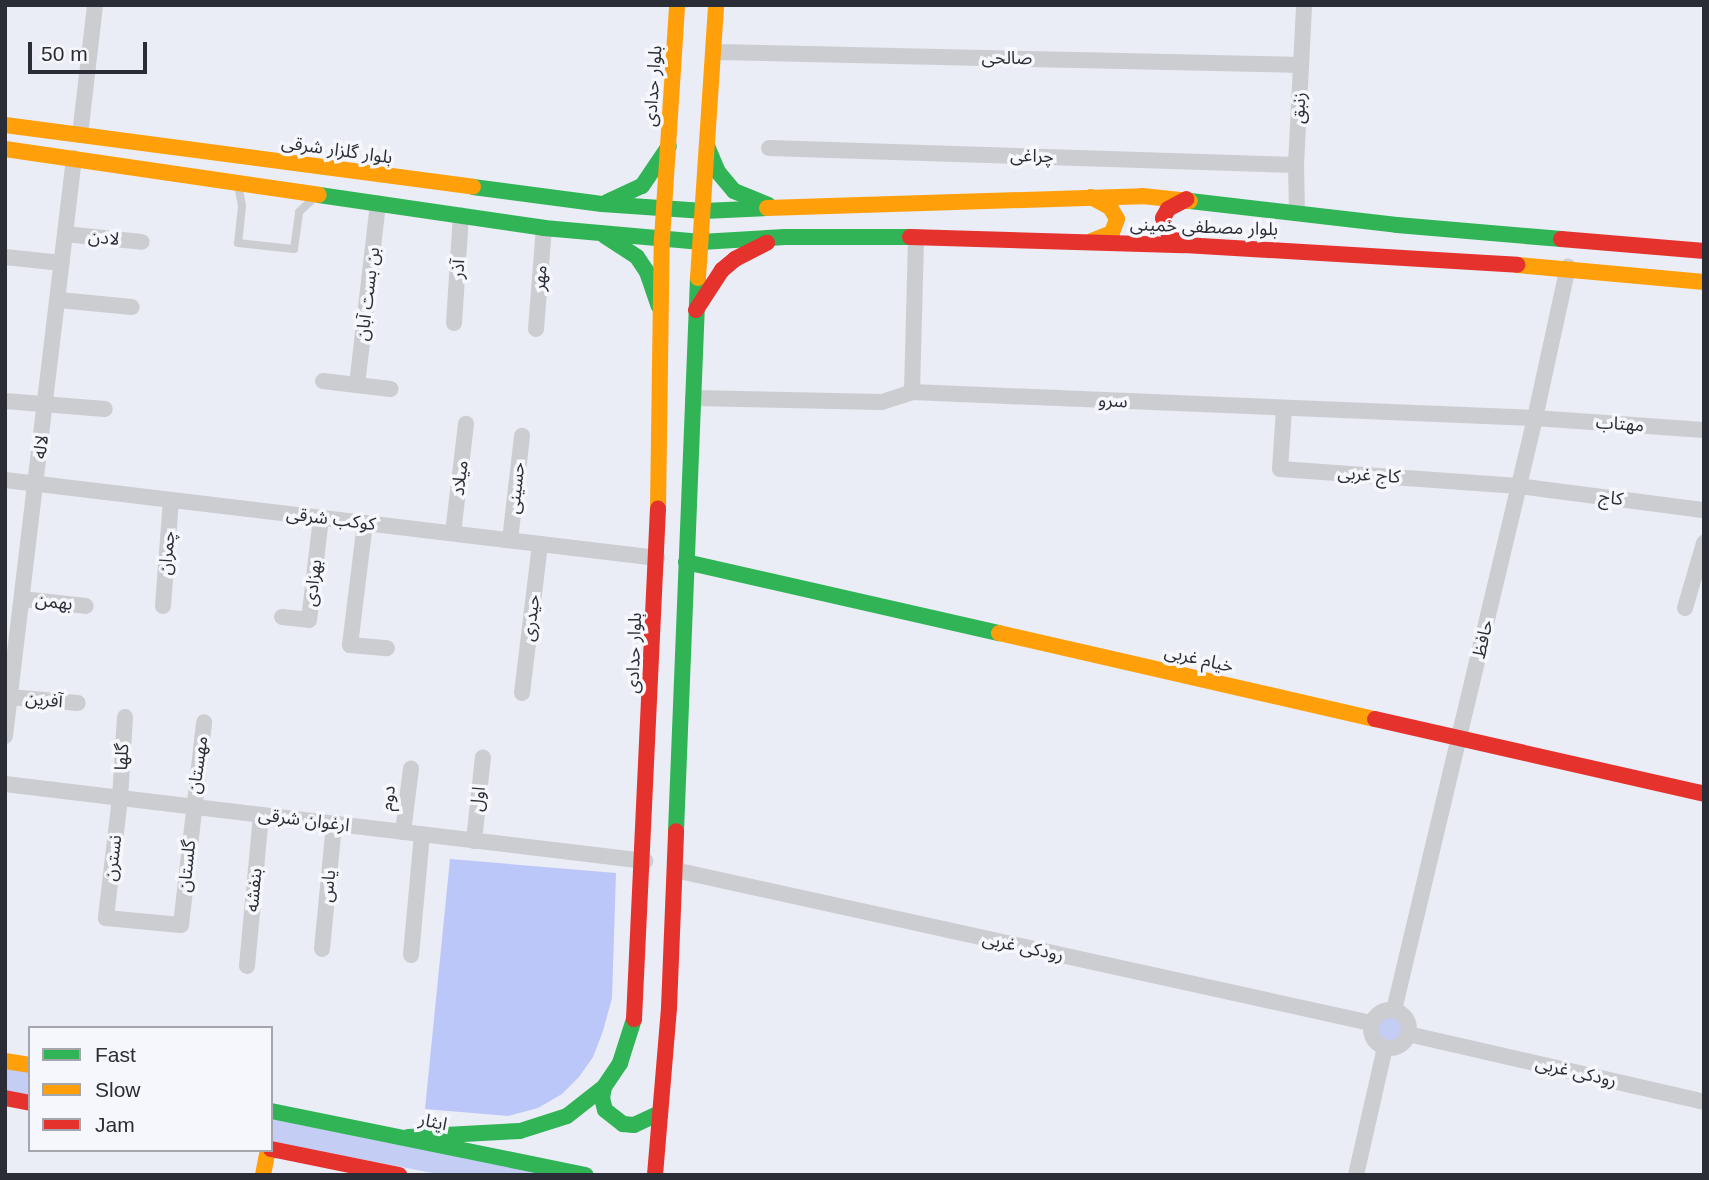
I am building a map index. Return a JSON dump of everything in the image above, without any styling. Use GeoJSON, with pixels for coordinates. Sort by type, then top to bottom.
{"type":"FeatureCollection","features":[{"type":"Feature","properties":{"kind":"main road","name":"بلوار حدادی"},"geometry":{"type":"LineString","coordinates":[[408,1137],[520,1131],[567,1116],[604,1087],[620,1063],[636,1010],[657,558],[659,306],[677,5]]}},
{"type":"Feature","properties":{"kind":"main road"},"geometry":{"type":"LineString","coordinates":[[655,1175],[669,1008],[696,310],[716,5]]}},
{"type":"Feature","properties":{"kind":"main road","name":"بلوار گلزار شرقی"},"geometry":{"type":"LineString","coordinates":[[5,125],[602,204],[704,211]]}},
{"type":"Feature","properties":{"kind":"main road"},"geometry":{"type":"LineString","coordinates":[[602,204],[642,186],[668,146]]}},
{"type":"Feature","properties":{"kind":"main road"},"geometry":{"type":"LineString","coordinates":[[707,146],[718,173],[734,191],[757,202],[786,208]]}},
{"type":"Feature","properties":{"kind":"main road"},"geometry":{"type":"LineString","coordinates":[[5,149],[544,228],[662,239]]}},
{"type":"Feature","properties":{"kind":"main road"},"geometry":{"type":"LineString","coordinates":[[1091,197],[1102,201],[1115,213],[1116,219],[1112,233],[1091,242]]}},
{"type":"Feature","properties":{"kind":"main road","name":"بلوار مصطفی خمینی"},"geometry":{"type":"LineString","coordinates":[[704,211],[1091,197],[1187,200],[1397,225],[1704,251]]}},
{"type":"Feature","properties":{"kind":"main road"},"geometry":{"type":"LineString","coordinates":[[1184,245],[1169,235],[1163,226],[1163,218],[1168,209],[1187,200]]}},
{"type":"Feature","properties":{"kind":"main road"},"geometry":{"type":"LineString","coordinates":[[601,234],[637,257],[647,272],[659,306]]}},
{"type":"Feature","properties":{"kind":"main road"},"geometry":{"type":"LineString","coordinates":[[696,310],[709,286],[735,259],[785,237]]}},
{"type":"Feature","properties":{"kind":"main road","name":"بلوار مصطفی خمینی"},"geometry":{"type":"LineString","coordinates":[[662,239],[702,242],[785,237],[916,237],[1184,245],[1568,267],[1704,282]]}},
{"type":"Feature","properties":{"kind":"main road","name":"خیام غربی"},"geometry":{"type":"LineString","coordinates":[[686,562],[1704,794]]}},
{"type":"Feature","properties":{"kind":"main road"},"geometry":{"type":"LineString","coordinates":[[5,1061],[28,1065]]}},
{"type":"Feature","properties":{"kind":"main road"},"geometry":{"type":"LineString","coordinates":[[604,1087],[602,1098],[605,1110],[623,1124],[634,1125],[660,1113]]}},
{"type":"Feature","properties":{"kind":"main road"},"geometry":{"type":"LineString","coordinates":[[5,1098],[28,1103]]}},
{"type":"Feature","properties":{"kind":"main road","name":"ایثار"},"geometry":{"type":"LineString","coordinates":[[273,1111],[586,1175]]}},
{"type":"Feature","properties":{"kind":"main road"},"geometry":{"type":"LineString","coordinates":[[273,1151],[399,1175]]}},
{"type":"Feature","properties":{"kind":"main road"},"geometry":{"type":"LineString","coordinates":[[263,1175],[269,1152]]}},
{"type":"Feature","properties":{"kind":"street"},"geometry":{"type":"LineString","coordinates":[[80,135],[95,5]]}},
{"type":"Feature","properties":{"kind":"street","name":"زنبق"},"geometry":{"type":"LineString","coordinates":[[1297,212],[1296,165],[1304,5]]}},
{"type":"Feature","properties":{"kind":"street","name":"صالحی"},"geometry":{"type":"LineString","coordinates":[[714,52],[1301,65]]}},
{"type":"Feature","properties":{"kind":"street","name":"چراغی"},"geometry":{"type":"LineString","coordinates":[[769,148],[1296,165]]}},
{"type":"Feature","properties":{"kind":"street","name":"لاله"},"geometry":{"type":"LineString","coordinates":[[5,736],[10,697],[13,615],[22,599],[74,158]]}},
{"type":"Feature","properties":{"kind":"street","name":"بن بست آبان"},"geometry":{"type":"LineString","coordinates":[[357,385],[378,203]]}},
{"type":"Feature","properties":{"kind":"street","name":"آذر"},"geometry":{"type":"LineString","coordinates":[[454,323],[461,215]]}},
{"type":"Feature","properties":{"kind":"street","name":"مهر"},"geometry":{"type":"LineString","coordinates":[[536,329],[544,228]]}},
{"type":"Feature","properties":{"kind":"street","name":"لادن"},"geometry":{"type":"LineString","coordinates":[[65,234],[142,242]]}},
{"type":"Feature","properties":{"kind":"street"},"geometry":{"type":"LineString","coordinates":[[912,392],[916,237]]}},
{"type":"Feature","properties":{"kind":"street"},"geometry":{"type":"LineString","coordinates":[[5,257],[62,263]]}},
{"type":"Feature","properties":{"kind":"street","name":"حافظ"},"geometry":{"type":"LineString","coordinates":[[1394,1010],[1535,418],[1568,267]]}},
{"type":"Feature","properties":{"kind":"street"},"geometry":{"type":"LineString","coordinates":[[59,300],[132,307]]}},
{"type":"Feature","properties":{"kind":"street"},"geometry":{"type":"LineString","coordinates":[[323,381],[391,389]]}},
{"type":"Feature","properties":{"kind":"street","name":"سرو"},"geometry":{"type":"LineString","coordinates":[[693,398],[882,402],[912,392],[1535,418]]}},
{"type":"Feature","properties":{"kind":"street"},"geometry":{"type":"LineString","coordinates":[[5,401],[105,409]]}},
{"type":"Feature","properties":{"kind":"street","name":"کاج غربی"},"geometry":{"type":"LineString","coordinates":[[1284,409],[1280,469],[1518,486]]}},
{"type":"Feature","properties":{"kind":"street","name":"مهتاب"},"geometry":{"type":"LineString","coordinates":[[1535,418],[1704,430]]}},
{"type":"Feature","properties":{"kind":"street","name":"میلاد"},"geometry":{"type":"LineString","coordinates":[[453,533],[466,424]]}},
{"type":"Feature","properties":{"kind":"street","name":"حسینی"},"geometry":{"type":"LineString","coordinates":[[510,540],[522,436]]}},
{"type":"Feature","properties":{"kind":"street","name":"کوکب شرقی"},"geometry":{"type":"LineString","coordinates":[[5,480],[657,558]]}},
{"type":"Feature","properties":{"kind":"street","name":"کاج"},"geometry":{"type":"LineString","coordinates":[[1518,486],[1704,510]]}},
{"type":"Feature","properties":{"kind":"street","name":"چمران"},"geometry":{"type":"LineString","coordinates":[[163,606],[172,500]]}},
{"type":"Feature","properties":{"kind":"street","name":"بهزادی"},"geometry":{"type":"LineString","coordinates":[[282,617],[309,620],[321,517]]}},
{"type":"Feature","properties":{"kind":"street"},"geometry":{"type":"LineString","coordinates":[[365,523],[350,645],[387,648]]}},
{"type":"Feature","properties":{"kind":"street"},"geometry":{"type":"LineString","coordinates":[[1685,608],[1704,543]]}},
{"type":"Feature","properties":{"kind":"street","name":"حیدری"},"geometry":{"type":"LineString","coordinates":[[522,693],[540,544]]}},
{"type":"Feature","properties":{"kind":"street","name":"بهمن"},"geometry":{"type":"LineString","coordinates":[[22,599],[86,606]]}},
{"type":"Feature","properties":{"kind":"street","name":"آفرین"},"geometry":{"type":"LineString","coordinates":[[10,697],[78,703]]}},
{"type":"Feature","properties":{"kind":"street","name":"گلها"},"geometry":{"type":"LineString","coordinates":[[120,798],[125,717]]}},
{"type":"Feature","properties":{"kind":"street","name":"مهستان"},"geometry":{"type":"LineString","coordinates":[[193,807],[204,722]]}},
{"type":"Feature","properties":{"kind":"street","name":"اول"},"geometry":{"type":"LineString","coordinates":[[474,841],[483,757]]}},
{"type":"Feature","properties":{"kind":"street","name":"دوم"},"geometry":{"type":"LineString","coordinates":[[403,832],[411,769]]}},
{"type":"Feature","properties":{"kind":"street","name":"ارغوان شرقی"},"geometry":{"type":"LineString","coordinates":[[5,784],[645,861]]}},
{"type":"Feature","properties":{"kind":"street","name":"نسترن"},"geometry":{"type":"LineString","coordinates":[[120,798],[106,918],[181,925]]}},
{"type":"Feature","properties":{"kind":"street","name":"گلستان"},"geometry":{"type":"LineString","coordinates":[[181,925],[193,807]]}},
{"type":"Feature","properties":{"kind":"street","name":"بنفشه"},"geometry":{"type":"LineString","coordinates":[[247,966],[261,815]]}},
{"type":"Feature","properties":{"kind":"street","name":"یاس"},"geometry":{"type":"LineString","coordinates":[[321,949],[334,824]]}},
{"type":"Feature","properties":{"kind":"street"},"geometry":{"type":"LineString","coordinates":[[411,955],[422,835]]}},
{"type":"Feature","properties":{"kind":"street","name":"رودکی غربی"},"geometry":{"type":"LineString","coordinates":[[675,870],[1371,1023]]}},
{"type":"Feature","properties":{"kind":"street"},"geometry":{"type":"LineString","coordinates":[[1394,1010],[1407,1021],[1408,1034],[1396,1046],[1385,1047],[1375,1041],[1371,1023],[1378,1013],[1394,1010]]}},
{"type":"Feature","properties":{"kind":"street","name":"رودکی غربی"},"geometry":{"type":"LineString","coordinates":[[1408,1034],[1704,1102]]}},
{"type":"Feature","properties":{"kind":"street"},"geometry":{"type":"LineString","coordinates":[[1356,1175],[1385,1047]]}},
{"type":"Feature","properties":{"kind":"lane"},"geometry":{"type":"LineString","coordinates":[[237,182],[242,206],[238,243],[293,249],[299,212],[317,194]]}},
{"type":"Feature","properties":{"kind":"shaded area"},"geometry":{"type":"Polygon","coordinates":[[[450,859],[616,873],[612,998],[603,1031],[593,1057],[579,1077],[562,1094],[538,1108],[508,1116],[425,1109],[450,859]]]}},
{"type":"Feature","properties":{"kind":"shaded area"},"geometry":{"type":"Polygon","coordinates":[[[1390,1012],[1401,1017],[1406,1028],[1401,1039],[1390,1044],[1379,1039],[1374,1028],[1379,1017],[1390,1012]]]}},
{"type":"Feature","properties":{"kind":"shaded area"},"geometry":{"type":"Polygon","coordinates":[[[5,1066],[28,1071],[28,1095],[5,1091],[5,1066]]]}},
{"type":"Feature","properties":{"kind":"shaded area"},"geometry":{"type":"Polygon","coordinates":[[[273,1119],[555,1175],[443,1175],[273,1142],[273,1119]]]}},
{"type":"Feature","properties":{"kind":"traffic: fast"},"geometry":{"type":"LineString","coordinates":[[607,202],[642,186],[669,146]]}},
{"type":"Feature","properties":{"kind":"traffic: fast"},"geometry":{"type":"LineString","coordinates":[[707,146],[718,172],[734,191],[768,205]]}},
{"type":"Feature","properties":{"kind":"traffic: fast"},"geometry":{"type":"LineString","coordinates":[[473,187],[602,204],[704,211],[767,208]]}},
{"type":"Feature","properties":{"kind":"traffic: fast"},"geometry":{"type":"LineString","coordinates":[[319,195],[544,228],[701,242],[785,237],[910,237]]}},
{"type":"Feature","properties":{"kind":"traffic: fast"},"geometry":{"type":"LineString","coordinates":[[1190,201],[1397,225],[1561,239]]}},
{"type":"Feature","properties":{"kind":"traffic: fast"},"geometry":{"type":"LineString","coordinates":[[605,236],[637,257],[647,272],[659,306]]}},
{"type":"Feature","properties":{"kind":"traffic: fast"},"geometry":{"type":"LineString","coordinates":[[676,831],[698,278]]}},
{"type":"Feature","properties":{"kind":"traffic: fast"},"geometry":{"type":"LineString","coordinates":[[686,562],[999,633]]}},
{"type":"Feature","properties":{"kind":"traffic: fast"},"geometry":{"type":"LineString","coordinates":[[408,1137],[520,1131],[567,1116],[604,1087],[620,1063],[634,1019]]}},
{"type":"Feature","properties":{"kind":"traffic: fast"},"geometry":{"type":"LineString","coordinates":[[604,1087],[602,1098],[605,1110],[623,1124],[634,1125],[660,1113]]}},
{"type":"Feature","properties":{"kind":"traffic: fast"},"geometry":{"type":"LineString","coordinates":[[273,1111],[586,1175]]}},
{"type":"Feature","properties":{"kind":"traffic: slow"},"geometry":{"type":"LineString","coordinates":[[658,509],[662,239],[677,5]]}},
{"type":"Feature","properties":{"kind":"traffic: slow"},"geometry":{"type":"LineString","coordinates":[[698,278],[716,5]]}},
{"type":"Feature","properties":{"kind":"traffic: slow"},"geometry":{"type":"LineString","coordinates":[[5,125],[473,187]]}},
{"type":"Feature","properties":{"kind":"traffic: slow"},"geometry":{"type":"LineString","coordinates":[[5,149],[319,195]]}},
{"type":"Feature","properties":{"kind":"traffic: slow"},"geometry":{"type":"LineString","coordinates":[[767,208],[1142,196],[1190,201]]}},
{"type":"Feature","properties":{"kind":"traffic: slow"},"geometry":{"type":"LineString","coordinates":[[1091,197],[1110,207],[1117,219],[1112,233],[1091,241]]}},
{"type":"Feature","properties":{"kind":"traffic: slow"},"geometry":{"type":"LineString","coordinates":[[1517,265],[1704,282]]}},
{"type":"Feature","properties":{"kind":"traffic: slow"},"geometry":{"type":"LineString","coordinates":[[999,633],[1375,719]]}},
{"type":"Feature","properties":{"kind":"traffic: slow"},"geometry":{"type":"LineString","coordinates":[[5,1061],[28,1065]]}},
{"type":"Feature","properties":{"kind":"traffic: slow"},"geometry":{"type":"LineString","coordinates":[[263,1175],[268,1152]]}},
{"type":"Feature","properties":{"kind":"traffic: jam"},"geometry":{"type":"LineString","coordinates":[[1184,245],[1169,235],[1163,218],[1168,209],[1187,199]]}},
{"type":"Feature","properties":{"kind":"traffic: jam"},"geometry":{"type":"LineString","coordinates":[[910,237],[1184,245],[1517,265]]}},
{"type":"Feature","properties":{"kind":"traffic: jam"},"geometry":{"type":"LineString","coordinates":[[1561,239],[1704,251]]}},
{"type":"Feature","properties":{"kind":"traffic: jam"},"geometry":{"type":"LineString","coordinates":[[696,310],[722,270],[735,259],[767,243]]}},
{"type":"Feature","properties":{"kind":"traffic: jam"},"geometry":{"type":"LineString","coordinates":[[634,1019],[658,509]]}},
{"type":"Feature","properties":{"kind":"traffic: jam"},"geometry":{"type":"LineString","coordinates":[[1375,719],[1704,794]]}},
{"type":"Feature","properties":{"kind":"traffic: jam"},"geometry":{"type":"LineString","coordinates":[[655,1175],[669,1008],[676,831]]}},
{"type":"Feature","properties":{"kind":"traffic: jam"},"geometry":{"type":"LineString","coordinates":[[5,1098],[28,1103]]}},
{"type":"Feature","properties":{"kind":"traffic: jam"},"geometry":{"type":"LineString","coordinates":[[273,1149],[399,1175]]}}]}
